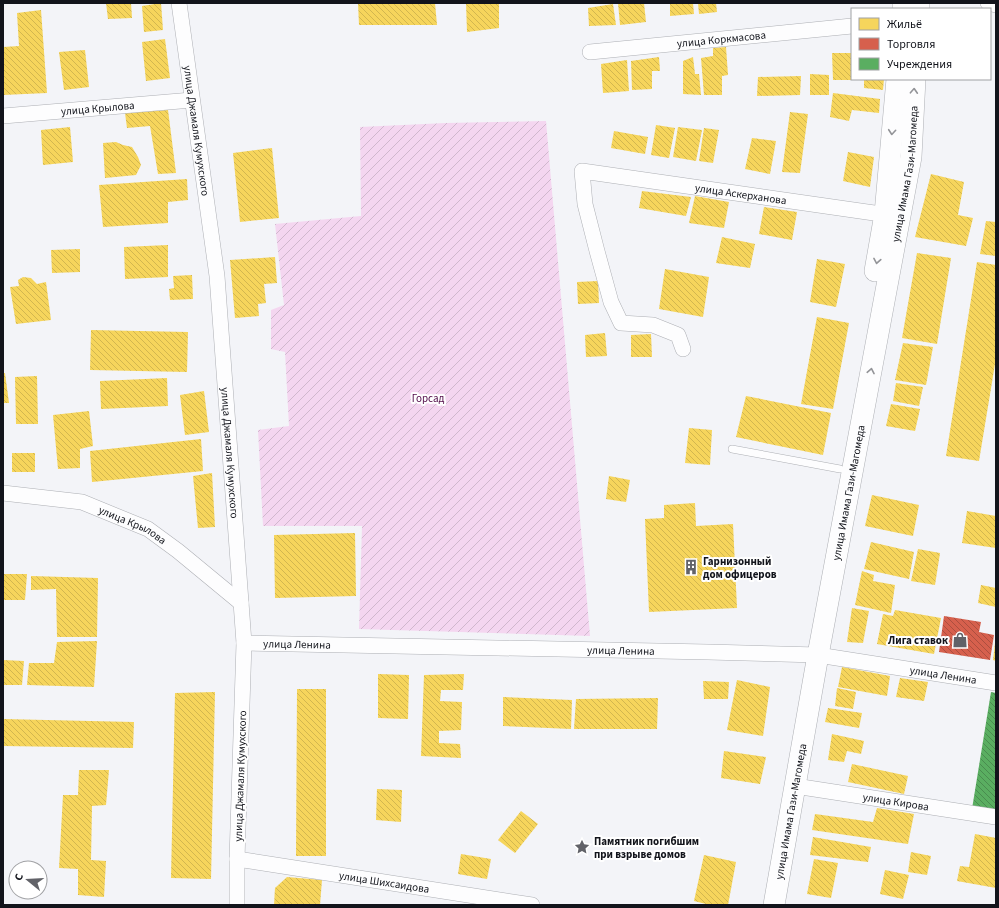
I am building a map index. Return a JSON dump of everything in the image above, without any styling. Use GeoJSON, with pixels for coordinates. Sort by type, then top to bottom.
{"type":"FeatureCollection","features":[{"type":"Feature","properties":{"kind":"main road"},"geometry":{"type":"LineString","coordinates":[[760,905],[812,655],[840,469],[892,215],[897,80]]}},
{"type":"Feature","properties":{"kind":"main road","name":"улица Имама Гази-Магомеда"},"geometry":{"type":"LineString","coordinates":[[774,905],[795,786],[812,655],[892,215],[911,157],[915,80]]}},
{"type":"Feature","properties":{"kind":"street","name":"улица Джамаля Кумухского"},"geometry":{"type":"LineString","coordinates":[[179,3],[217,276],[244,643],[237,859],[237,905]]}},
{"type":"Feature","properties":{"kind":"street"},"geometry":{"type":"LineString","coordinates":[[988,3],[996,5]]}},
{"type":"Feature","properties":{"kind":"street","name":"улица Коркмасова"},"geometry":{"type":"LineString","coordinates":[[590,52],[851,26]]}},
{"type":"Feature","properties":{"kind":"street","name":"улица Крылова"},"geometry":{"type":"LineString","coordinates":[[3,116],[192,100]]}},
{"type":"Feature","properties":{"kind":"street","name":"улица Аскерханова"},"geometry":{"type":"LineString","coordinates":[[683,349],[678,335],[659,327],[653,325],[621,323],[610,302],[584,204],[582,171],[892,215]]}},
{"type":"Feature","properties":{"kind":"street","name":"улица Крылова"},"geometry":{"type":"LineString","coordinates":[[3,493],[82,502],[148,529],[178,551],[241,603]]}},
{"type":"Feature","properties":{"kind":"street","name":"улица Ленина"},"geometry":{"type":"LineString","coordinates":[[244,643],[812,655],[996,683]]}},
{"type":"Feature","properties":{"kind":"street","name":"улица Кирова"},"geometry":{"type":"LineString","coordinates":[[795,786],[996,817]]}},
{"type":"Feature","properties":{"kind":"street","name":"улица Шихсаидова"},"geometry":{"type":"LineString","coordinates":[[237,859],[532,905]]}},
{"type":"Feature","properties":{"kind":"lane"},"geometry":{"type":"LineString","coordinates":[[732,449],[840,469]]}},
{"type":"Feature","properties":{"kind":"green space","name":"Горсад"},"geometry":{"type":"Polygon","coordinates":[[[546,121],[590,636],[359,629],[362,526],[263,526],[258,430],[289,426],[285,352],[271,349],[271,310],[284,305],[275,224],[361,216],[360,127],[446,123],[546,121]]]}},
{"type":"Feature","properties":{"kind":"building: Жильё"},"geometry":{"type":"Polygon","coordinates":[[[106,3],[131,3],[132,18],[108,19],[106,3]]]}},
{"type":"Feature","properties":{"kind":"building: Жильё"},"geometry":{"type":"Polygon","coordinates":[[[161,3],[163,30],[144,32],[142,6],[161,3]]]}},
{"type":"Feature","properties":{"kind":"building: Жильё"},"geometry":{"type":"Polygon","coordinates":[[[358,3],[435,3],[437,25],[359,25],[358,3]]]}},
{"type":"Feature","properties":{"kind":"building: Жильё"},"geometry":{"type":"Polygon","coordinates":[[[466,3],[499,3],[499,28],[467,32],[466,3]]]}},
{"type":"Feature","properties":{"kind":"building: Жильё"},"geometry":{"type":"Polygon","coordinates":[[[618,3],[644,3],[646,22],[620,25],[618,3]]]}},
{"type":"Feature","properties":{"kind":"building: Жильё"},"geometry":{"type":"Polygon","coordinates":[[[670,3],[693,3],[694,14],[670,16],[670,3]]]}},
{"type":"Feature","properties":{"kind":"building: Жильё"},"geometry":{"type":"Polygon","coordinates":[[[698,3],[716,3],[717,12],[699,14],[698,3]]]}},
{"type":"Feature","properties":{"kind":"building: Жильё"},"geometry":{"type":"Polygon","coordinates":[[[613,4],[616,25],[589,26],[588,8],[613,4]]]}},
{"type":"Feature","properties":{"kind":"building: Жильё"},"geometry":{"type":"Polygon","coordinates":[[[41,10],[47,93],[3,95],[3,47],[19,46],[17,13],[41,10]]]}},
{"type":"Feature","properties":{"kind":"building: Жильё"},"geometry":{"type":"Polygon","coordinates":[[[165,39],[170,78],[146,81],[142,42],[165,39]]]}},
{"type":"Feature","properties":{"kind":"building: Жильё"},"geometry":{"type":"Polygon","coordinates":[[[726,47],[728,75],[722,76],[722,95],[704,95],[701,58],[713,56],[713,48],[726,47]]]}},
{"type":"Feature","properties":{"kind":"building: Жильё"},"geometry":{"type":"Polygon","coordinates":[[[85,50],[89,87],[64,90],[59,52],[85,50]]]}},
{"type":"Feature","properties":{"kind":"building: Жильё"},"geometry":{"type":"Polygon","coordinates":[[[832,53],[851,53],[851,80],[833,80],[832,53]]]}},
{"type":"Feature","properties":{"kind":"building: Жильё"},"geometry":{"type":"Polygon","coordinates":[[[659,57],[660,71],[652,71],[652,89],[632,90],[631,61],[659,57]]]}},
{"type":"Feature","properties":{"kind":"building: Жильё"},"geometry":{"type":"Polygon","coordinates":[[[693,57],[695,74],[699,74],[701,95],[683,94],[683,61],[693,57]]]}},
{"type":"Feature","properties":{"kind":"building: Жильё"},"geometry":{"type":"Polygon","coordinates":[[[627,60],[629,91],[603,93],[601,64],[627,60]]]}},
{"type":"Feature","properties":{"kind":"building: Жильё"},"geometry":{"type":"Polygon","coordinates":[[[810,74],[829,75],[829,95],[810,95],[810,74]]]}},
{"type":"Feature","properties":{"kind":"building: Жильё"},"geometry":{"type":"Polygon","coordinates":[[[801,76],[800,95],[757,96],[758,77],[801,76]]]}},
{"type":"Feature","properties":{"kind":"building: Жильё"},"geometry":{"type":"Polygon","coordinates":[[[864,80],[884,80],[883,90],[864,88],[864,80]]]}},
{"type":"Feature","properties":{"kind":"building: Жильё"},"geometry":{"type":"Polygon","coordinates":[[[833,93],[880,99],[879,113],[852,110],[849,121],[830,117],[833,93]]]}},
{"type":"Feature","properties":{"kind":"building: Жильё"},"geometry":{"type":"Polygon","coordinates":[[[168,110],[176,173],[158,174],[150,126],[127,128],[125,113],[168,110]]]}},
{"type":"Feature","properties":{"kind":"building: Жильё"},"geometry":{"type":"Polygon","coordinates":[[[790,112],[808,114],[800,173],[782,172],[790,112]]]}},
{"type":"Feature","properties":{"kind":"building: Жильё"},"geometry":{"type":"Polygon","coordinates":[[[656,125],[675,128],[669,158],[651,155],[656,125]]]}},
{"type":"Feature","properties":{"kind":"building: Жильё"},"geometry":{"type":"Polygon","coordinates":[[[70,127],[73,162],[43,165],[41,130],[70,127]]]}},
{"type":"Feature","properties":{"kind":"building: Жильё"},"geometry":{"type":"Polygon","coordinates":[[[678,127],[702,130],[696,161],[673,157],[678,127]]]}},
{"type":"Feature","properties":{"kind":"building: Жильё"},"geometry":{"type":"Polygon","coordinates":[[[704,128],[719,130],[713,163],[699,161],[704,128]]]}},
{"type":"Feature","properties":{"kind":"building: Жильё"},"geometry":{"type":"Polygon","coordinates":[[[614,131],[648,137],[645,154],[611,148],[614,131]]]}},
{"type":"Feature","properties":{"kind":"building: Жильё"},"geometry":{"type":"Polygon","coordinates":[[[752,138],[776,141],[770,174],[745,169],[752,138]]]}},
{"type":"Feature","properties":{"kind":"building: Жильё"},"geometry":{"type":"Polygon","coordinates":[[[116,142],[132,147],[141,165],[136,175],[105,178],[103,143],[116,142]]]}},
{"type":"Feature","properties":{"kind":"building: Жильё"},"geometry":{"type":"Polygon","coordinates":[[[272,148],[279,218],[240,222],[233,153],[272,148]]]}},
{"type":"Feature","properties":{"kind":"building: Жильё"},"geometry":{"type":"Polygon","coordinates":[[[848,152],[874,157],[870,187],[843,181],[848,152]]]}},
{"type":"Feature","properties":{"kind":"building: Жильё"},"geometry":{"type":"Polygon","coordinates":[[[931,174],[964,182],[958,215],[973,218],[966,246],[915,237],[931,174]]]}},
{"type":"Feature","properties":{"kind":"building: Жильё"},"geometry":{"type":"Polygon","coordinates":[[[187,179],[188,200],[168,202],[168,223],[103,227],[99,185],[187,179]]]}},
{"type":"Feature","properties":{"kind":"building: Жильё"},"geometry":{"type":"Polygon","coordinates":[[[642,191],[691,197],[686,216],[639,208],[642,191]]]}},
{"type":"Feature","properties":{"kind":"building: Жильё"},"geometry":{"type":"Polygon","coordinates":[[[695,196],[729,202],[724,228],[689,223],[695,196]]]}},
{"type":"Feature","properties":{"kind":"building: Жильё"},"geometry":{"type":"Polygon","coordinates":[[[764,207],[797,212],[792,240],[759,234],[764,207]]]}},
{"type":"Feature","properties":{"kind":"building: Жильё"},"geometry":{"type":"Polygon","coordinates":[[[986,221],[996,222],[996,256],[980,254],[986,221]]]}},
{"type":"Feature","properties":{"kind":"building: Жильё"},"geometry":{"type":"Polygon","coordinates":[[[722,237],[755,244],[750,268],[716,263],[722,237]]]}},
{"type":"Feature","properties":{"kind":"building: Жильё"},"geometry":{"type":"Polygon","coordinates":[[[168,245],[168,277],[125,279],[124,247],[168,245]]]}},
{"type":"Feature","properties":{"kind":"building: Жильё"},"geometry":{"type":"Polygon","coordinates":[[[80,249],[80,272],[52,273],[51,250],[80,249]]]}},
{"type":"Feature","properties":{"kind":"building: Жильё"},"geometry":{"type":"Polygon","coordinates":[[[917,253],[951,258],[937,344],[902,338],[917,253]]]}},
{"type":"Feature","properties":{"kind":"building: Жильё"},"geometry":{"type":"Polygon","coordinates":[[[275,257],[277,283],[264,284],[266,303],[258,304],[259,316],[235,318],[230,260],[275,257]]]}},
{"type":"Feature","properties":{"kind":"building: Жильё"},"geometry":{"type":"Polygon","coordinates":[[[817,259],[845,264],[836,307],[810,302],[817,259]]]}},
{"type":"Feature","properties":{"kind":"building: Жильё"},"geometry":{"type":"Polygon","coordinates":[[[977,262],[996,265],[996,358],[979,461],[946,456],[977,262]]]}},
{"type":"Feature","properties":{"kind":"building: Жильё"},"geometry":{"type":"Polygon","coordinates":[[[665,269],[709,277],[703,317],[659,309],[665,269]]]}},
{"type":"Feature","properties":{"kind":"building: Жильё"},"geometry":{"type":"Polygon","coordinates":[[[192,275],[193,299],[170,300],[169,289],[174,288],[173,276],[192,275]]]}},
{"type":"Feature","properties":{"kind":"building: Жильё"},"geometry":{"type":"Polygon","coordinates":[[[23,277],[31,278],[37,284],[46,282],[51,320],[16,324],[10,287],[19,286],[18,280],[23,277]]]}},
{"type":"Feature","properties":{"kind":"building: Жильё"},"geometry":{"type":"Polygon","coordinates":[[[598,281],[599,303],[578,304],[577,282],[598,281]]]}},
{"type":"Feature","properties":{"kind":"building: Жильё"},"geometry":{"type":"Polygon","coordinates":[[[817,317],[849,323],[833,409],[801,404],[817,317]]]}},
{"type":"Feature","properties":{"kind":"building: Жильё"},"geometry":{"type":"Polygon","coordinates":[[[91,330],[188,332],[187,372],[90,370],[91,330]]]}},
{"type":"Feature","properties":{"kind":"building: Жильё"},"geometry":{"type":"Polygon","coordinates":[[[605,333],[607,356],[586,357],[585,335],[605,333]]]}},
{"type":"Feature","properties":{"kind":"building: Жильё"},"geometry":{"type":"Polygon","coordinates":[[[651,334],[652,357],[631,357],[631,335],[651,334]]]}},
{"type":"Feature","properties":{"kind":"building: Жильё"},"geometry":{"type":"Polygon","coordinates":[[[903,343],[933,347],[926,385],[895,380],[903,343]]]}},
{"type":"Feature","properties":{"kind":"building: Жильё"},"geometry":{"type":"Polygon","coordinates":[[[3,373],[5,373],[9,403],[3,403],[3,373]]]}},
{"type":"Feature","properties":{"kind":"building: Жильё"},"geometry":{"type":"Polygon","coordinates":[[[37,376],[38,424],[16,424],[15,377],[37,376]]]}},
{"type":"Feature","properties":{"kind":"building: Жильё"},"geometry":{"type":"Polygon","coordinates":[[[167,378],[168,406],[101,409],[100,381],[167,378]]]}},
{"type":"Feature","properties":{"kind":"building: Жильё"},"geometry":{"type":"Polygon","coordinates":[[[896,383],[923,387],[919,406],[893,401],[896,383]]]}},
{"type":"Feature","properties":{"kind":"building: Жильё"},"geometry":{"type":"Polygon","coordinates":[[[204,391],[209,432],[185,435],[180,395],[204,391]]]}},
{"type":"Feature","properties":{"kind":"building: Жильё"},"geometry":{"type":"Polygon","coordinates":[[[746,396],[831,413],[823,455],[736,437],[746,396]]]}},
{"type":"Feature","properties":{"kind":"building: Жильё"},"geometry":{"type":"Polygon","coordinates":[[[891,404],[920,409],[915,431],[886,426],[891,404]]]}},
{"type":"Feature","properties":{"kind":"building: Жильё"},"geometry":{"type":"Polygon","coordinates":[[[89,411],[93,446],[80,449],[80,468],[58,469],[53,415],[89,411]]]}},
{"type":"Feature","properties":{"kind":"building: Жильё"},"geometry":{"type":"Polygon","coordinates":[[[689,428],[712,430],[710,465],[685,463],[689,428]]]}},
{"type":"Feature","properties":{"kind":"building: Жильё"},"geometry":{"type":"Polygon","coordinates":[[[201,439],[203,471],[92,482],[90,451],[201,439]]]}},
{"type":"Feature","properties":{"kind":"building: Жильё"},"geometry":{"type":"Polygon","coordinates":[[[12,453],[35,453],[35,472],[12,472],[12,453]]]}},
{"type":"Feature","properties":{"kind":"building: Жильё"},"geometry":{"type":"Polygon","coordinates":[[[212,473],[215,527],[198,528],[193,476],[212,473]]]}},
{"type":"Feature","properties":{"kind":"building: Жильё"},"geometry":{"type":"Polygon","coordinates":[[[609,476],[630,480],[626,502],[606,499],[609,476]]]}},
{"type":"Feature","properties":{"kind":"building: Жильё"},"geometry":{"type":"Polygon","coordinates":[[[872,495],[919,505],[913,536],[865,526],[872,495]]]}},
{"type":"Feature","properties":{"kind":"building: Жильё","name":"Гарнизонный дом офицеров"},"geometry":{"type":"Polygon","coordinates":[[[695,503],[696,526],[733,524],[737,608],[649,612],[645,519],[664,518],[664,505],[695,503]]]}},
{"type":"Feature","properties":{"kind":"building: Жильё"},"geometry":{"type":"Polygon","coordinates":[[[967,511],[996,516],[996,548],[962,543],[967,511]]]}},
{"type":"Feature","properties":{"kind":"building: Жильё"},"geometry":{"type":"Polygon","coordinates":[[[355,533],[356,596],[275,598],[274,535],[355,533]]]}},
{"type":"Feature","properties":{"kind":"building: Жильё"},"geometry":{"type":"Polygon","coordinates":[[[871,542],[914,552],[909,579],[864,569],[871,542]]]}},
{"type":"Feature","properties":{"kind":"building: Жильё"},"geometry":{"type":"Polygon","coordinates":[[[918,549],[940,553],[935,585],[911,581],[918,549]]]}},
{"type":"Feature","properties":{"kind":"building: Жильё"},"geometry":{"type":"Polygon","coordinates":[[[862,571],[874,575],[873,581],[895,585],[891,613],[855,605],[862,571]]]}},
{"type":"Feature","properties":{"kind":"building: Жильё"},"geometry":{"type":"Polygon","coordinates":[[[3,574],[27,574],[25,600],[3,600],[3,574]]]}},
{"type":"Feature","properties":{"kind":"building: Жильё"},"geometry":{"type":"Polygon","coordinates":[[[31,576],[98,578],[97,637],[57,637],[56,589],[31,590],[31,576]]]}},
{"type":"Feature","properties":{"kind":"building: Жильё"},"geometry":{"type":"Polygon","coordinates":[[[981,585],[996,588],[996,607],[978,603],[981,585]]]}},
{"type":"Feature","properties":{"kind":"building: Жильё"},"geometry":{"type":"Polygon","coordinates":[[[852,608],[869,611],[863,643],[847,642],[852,608]]]}},
{"type":"Feature","properties":{"kind":"building: Жильё"},"geometry":{"type":"Polygon","coordinates":[[[895,610],[941,618],[934,654],[877,644],[883,614],[893,616],[895,610]]]}},
{"type":"Feature","properties":{"kind":"building: Жильё"},"geometry":{"type":"Polygon","coordinates":[[[97,641],[94,687],[27,685],[29,663],[54,663],[57,642],[97,641]]]}},
{"type":"Feature","properties":{"kind":"building: Жильё"},"geometry":{"type":"Polygon","coordinates":[[[996,643],[996,661],[993,660],[996,643]]]}},
{"type":"Feature","properties":{"kind":"building: Жильё"},"geometry":{"type":"Polygon","coordinates":[[[3,660],[24,661],[22,685],[3,685],[3,660]]]}},
{"type":"Feature","properties":{"kind":"building: Жильё"},"geometry":{"type":"Polygon","coordinates":[[[842,667],[890,676],[887,696],[838,687],[842,667]]]}},
{"type":"Feature","properties":{"kind":"building: Жильё"},"geometry":{"type":"Polygon","coordinates":[[[378,674],[409,675],[408,719],[378,718],[378,674]]]}},
{"type":"Feature","properties":{"kind":"building: Жильё"},"geometry":{"type":"Polygon","coordinates":[[[464,674],[463,690],[441,690],[440,701],[462,702],[461,730],[439,731],[439,743],[460,744],[461,758],[421,756],[424,675],[464,674]]]}},
{"type":"Feature","properties":{"kind":"building: Жильё"},"geometry":{"type":"Polygon","coordinates":[[[900,678],[928,682],[924,701],[896,697],[900,678]]]}},
{"type":"Feature","properties":{"kind":"building: Жильё"},"geometry":{"type":"Polygon","coordinates":[[[737,680],[770,687],[763,736],[727,730],[737,680]]]}},
{"type":"Feature","properties":{"kind":"building: Жильё"},"geometry":{"type":"Polygon","coordinates":[[[703,681],[729,682],[728,699],[704,699],[703,681]]]}},
{"type":"Feature","properties":{"kind":"building: Жильё"},"geometry":{"type":"Polygon","coordinates":[[[837,688],[856,692],[853,709],[835,706],[837,688]]]}},
{"type":"Feature","properties":{"kind":"building: Жильё"},"geometry":{"type":"Polygon","coordinates":[[[297,689],[326,689],[326,856],[296,856],[297,689]]]}},
{"type":"Feature","properties":{"kind":"building: Жильё"},"geometry":{"type":"Polygon","coordinates":[[[215,692],[211,879],[171,878],[175,693],[215,692]]]}},
{"type":"Feature","properties":{"kind":"building: Жильё"},"geometry":{"type":"Polygon","coordinates":[[[503,697],[572,700],[571,729],[503,726],[503,697]]]}},
{"type":"Feature","properties":{"kind":"building: Жильё"},"geometry":{"type":"Polygon","coordinates":[[[658,698],[657,729],[574,729],[576,699],[658,698]]]}},
{"type":"Feature","properties":{"kind":"building: Жильё"},"geometry":{"type":"Polygon","coordinates":[[[828,708],[862,713],[859,728],[825,722],[828,708]]]}},
{"type":"Feature","properties":{"kind":"building: Жильё"},"geometry":{"type":"Polygon","coordinates":[[[3,719],[134,722],[133,748],[3,746],[3,719]]]}},
{"type":"Feature","properties":{"kind":"building: Жильё"},"geometry":{"type":"Polygon","coordinates":[[[832,734],[864,741],[861,754],[847,751],[844,762],[828,760],[832,734]]]}},
{"type":"Feature","properties":{"kind":"building: Жильё"},"geometry":{"type":"Polygon","coordinates":[[[724,751],[766,757],[760,784],[721,778],[724,751]]]}},
{"type":"Feature","properties":{"kind":"building: Жильё"},"geometry":{"type":"Polygon","coordinates":[[[852,764],[908,776],[904,794],[848,782],[852,764]]]}},
{"type":"Feature","properties":{"kind":"building: Жильё"},"geometry":{"type":"Polygon","coordinates":[[[79,770],[109,770],[106,805],[92,806],[91,860],[106,861],[104,897],[78,895],[78,869],[59,868],[63,795],[78,795],[79,770]]]}},
{"type":"Feature","properties":{"kind":"building: Жильё"},"geometry":{"type":"Polygon","coordinates":[[[377,789],[402,790],[401,822],[376,820],[377,789]]]}},
{"type":"Feature","properties":{"kind":"building: Жильё"},"geometry":{"type":"Polygon","coordinates":[[[877,808],[914,814],[908,844],[812,830],[815,814],[873,822],[877,808]]]}},
{"type":"Feature","properties":{"kind":"building: Жильё"},"geometry":{"type":"Polygon","coordinates":[[[521,811],[538,824],[515,853],[498,840],[521,811]]]}},
{"type":"Feature","properties":{"kind":"building: Жильё"},"geometry":{"type":"Polygon","coordinates":[[[975,834],[996,838],[996,888],[957,881],[960,866],[969,867],[975,834]]]}},
{"type":"Feature","properties":{"kind":"building: Жильё"},"geometry":{"type":"Polygon","coordinates":[[[813,837],[871,847],[868,862],[810,855],[813,837]]]}},
{"type":"Feature","properties":{"kind":"building: Жильё"},"geometry":{"type":"Polygon","coordinates":[[[911,852],[931,856],[927,875],[908,872],[911,852]]]}},
{"type":"Feature","properties":{"kind":"building: Жильё"},"geometry":{"type":"Polygon","coordinates":[[[461,854],[491,859],[487,879],[458,874],[461,854]]]}},
{"type":"Feature","properties":{"kind":"building: Жильё"},"geometry":{"type":"Polygon","coordinates":[[[704,855],[736,862],[728,905],[710,905],[694,901],[704,855]]]}},
{"type":"Feature","properties":{"kind":"building: Жильё"},"geometry":{"type":"Polygon","coordinates":[[[814,859],[838,863],[831,898],[807,894],[814,859]]]}},
{"type":"Feature","properties":{"kind":"building: Жильё"},"geometry":{"type":"Polygon","coordinates":[[[885,870],[909,875],[903,899],[880,894],[885,870]]]}},
{"type":"Feature","properties":{"kind":"building: Жильё"},"geometry":{"type":"Polygon","coordinates":[[[287,877],[322,880],[320,905],[274,905],[275,888],[287,877]]]}},
{"type":"Feature","properties":{"kind":"building: Торговля"},"geometry":{"type":"Polygon","coordinates":[[[944,616],[981,622],[979,632],[994,635],[990,660],[939,652],[944,616]]]}},
{"type":"Feature","properties":{"kind":"building: Учреждения"},"geometry":{"type":"Polygon","coordinates":[[[991,692],[996,693],[996,813],[972,809],[991,692]]]}},
{"type":"Feature","properties":{"kind":"place","name":"Гарнизонный дом офицеров"},"geometry":{"type":"Point","coordinates":[691,567]}},
{"type":"Feature","properties":{"kind":"place","name":"Лига ставок"},"geometry":{"type":"Point","coordinates":[960,640]}},
{"type":"Feature","properties":{"kind":"place","name":"Памятник погибшим при взрыве домов"},"geometry":{"type":"Point","coordinates":[582,847]}}]}
